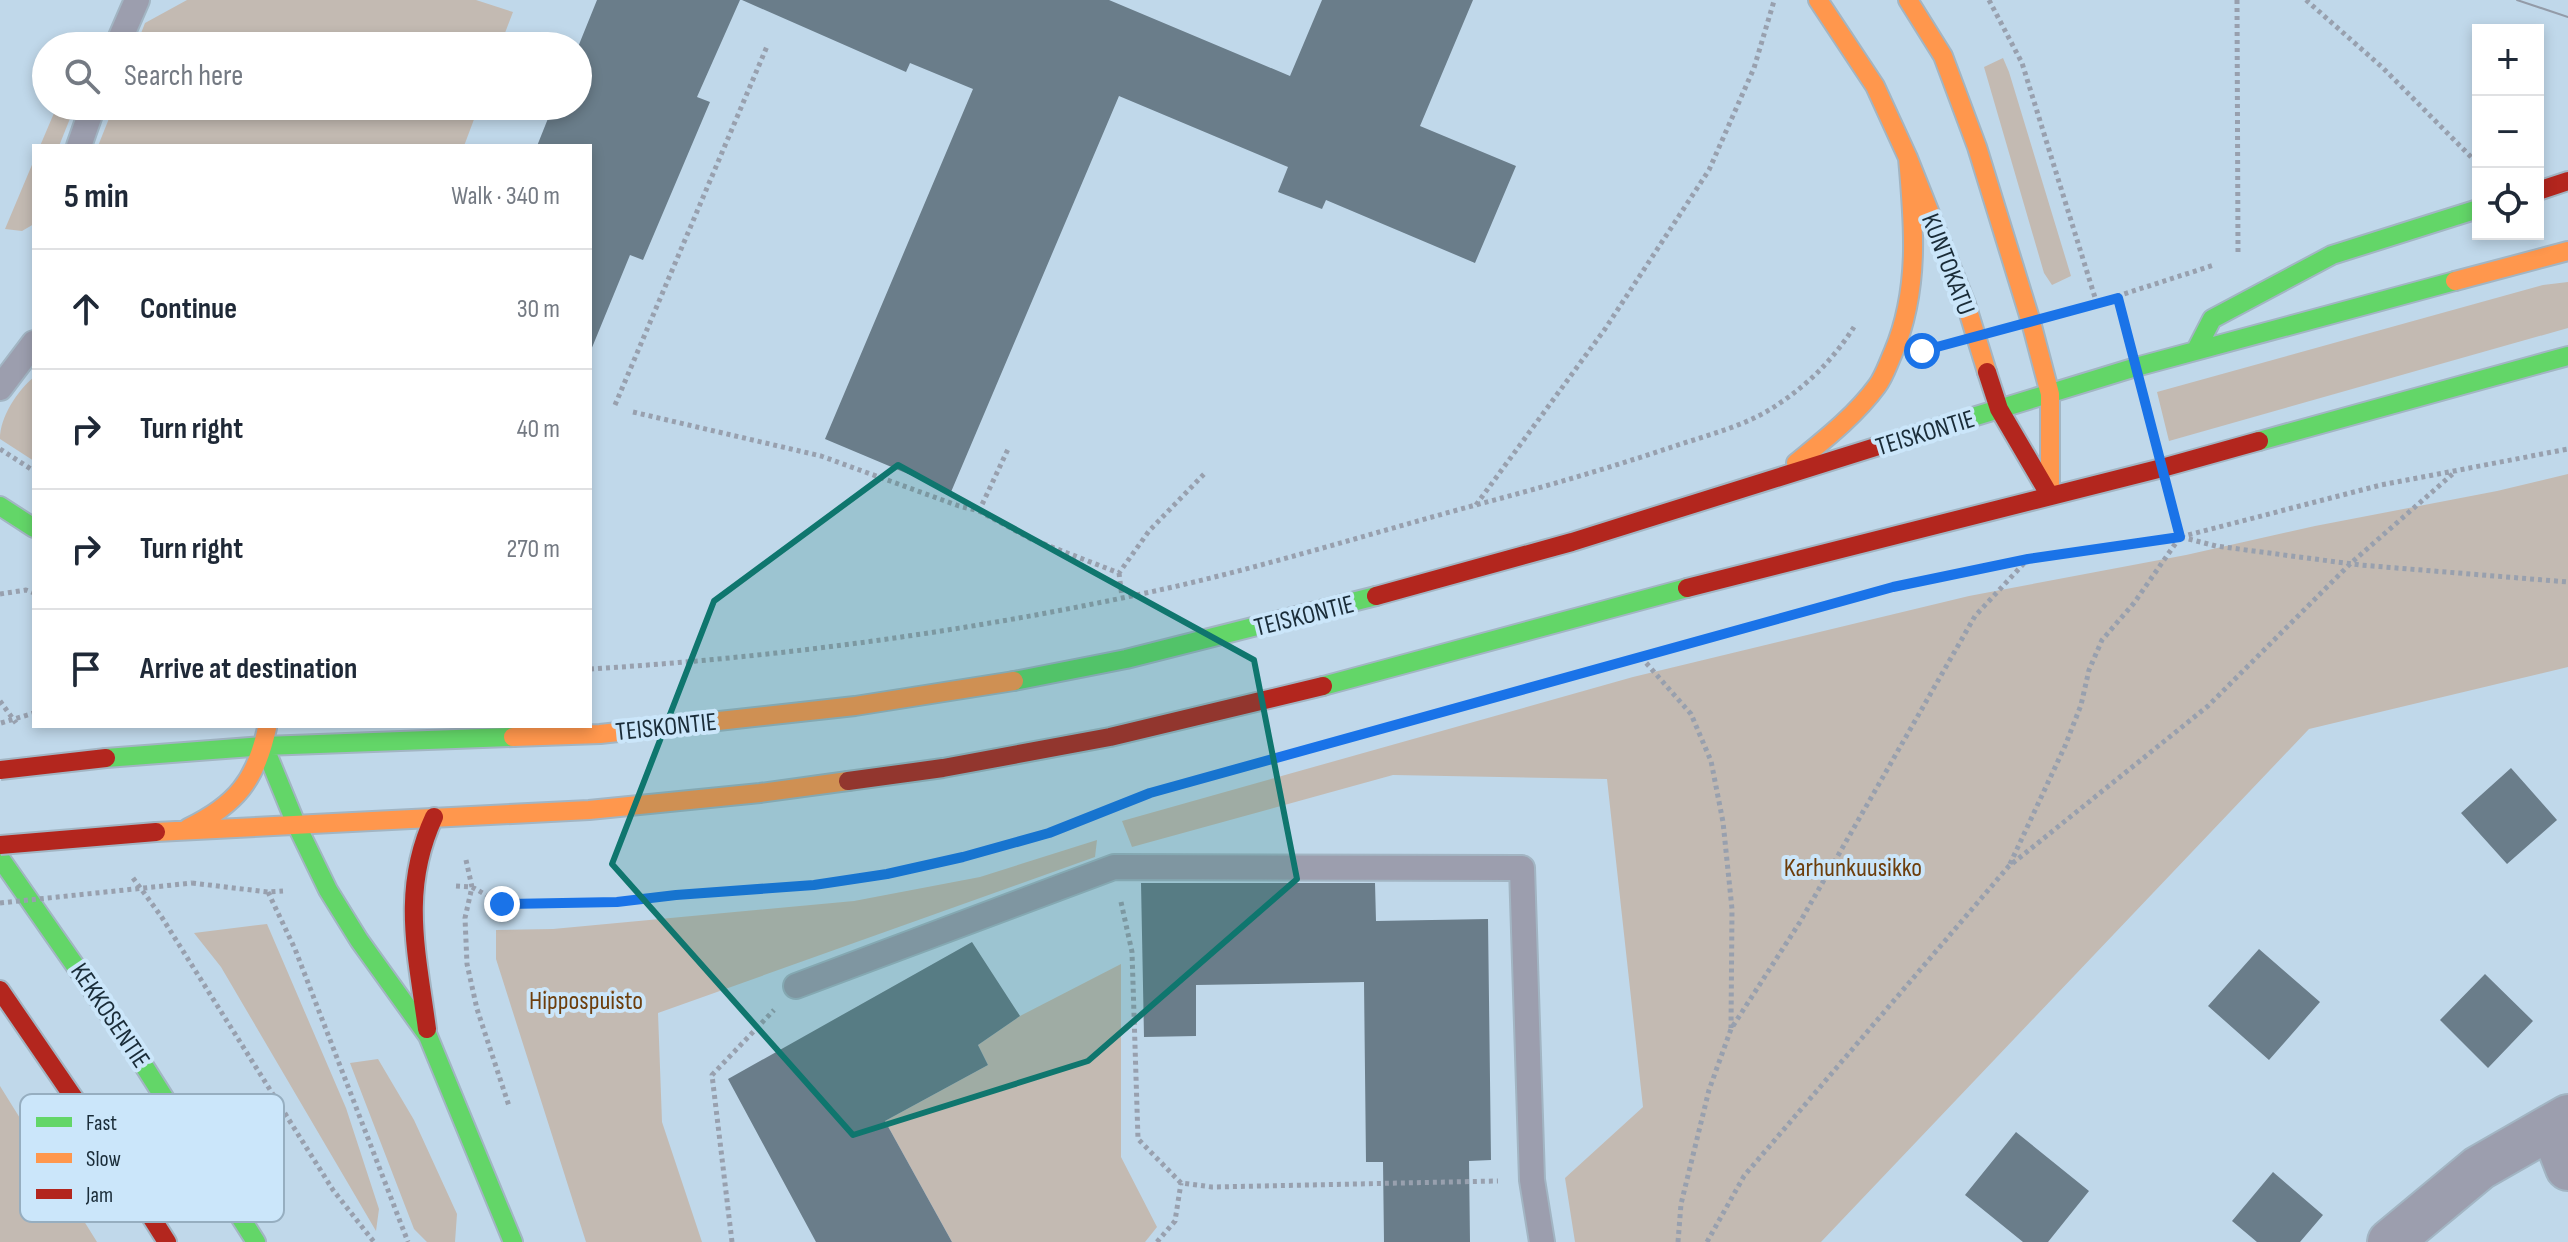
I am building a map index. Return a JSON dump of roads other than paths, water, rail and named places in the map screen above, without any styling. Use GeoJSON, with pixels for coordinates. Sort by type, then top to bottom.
{"type":"FeatureCollection","features":[{"type":"Feature","properties":{"kind":"main road","name":"KUNTOKATU"},"geometry":{"type":"LineString","coordinates":[[1818,0],[1875,86],[1908,158],[1966,304],[1999,409],[2050,496]]}},
{"type":"Feature","properties":{"kind":"main road"},"geometry":{"type":"LineString","coordinates":[[1908,0],[1943,56],[1963,108],[2031,322],[2050,394],[2050,496]]}},
{"type":"Feature","properties":{"kind":"main road"},"geometry":{"type":"LineString","coordinates":[[1782,475],[1838,428],[1876,389],[1898,345],[1910,309],[1914,268],[1914,223],[1908,158]]}},
{"type":"Feature","properties":{"kind":"main road"},"geometry":{"type":"LineString","coordinates":[[2544,189],[2568,181]]}},
{"type":"Feature","properties":{"kind":"main road"},"geometry":{"type":"LineString","coordinates":[[2196,350],[2212,319],[2332,255],[2472,211]]}},
{"type":"Feature","properties":{"kind":"main road","name":"TEISKONTIE"},"geometry":{"type":"LineString","coordinates":[[0,770],[264,746],[600,734],[855,706],[1126,659],[1313,614],[1572,542],[2136,367],[2568,251]]}},
{"type":"Feature","properties":{"kind":"main road"},"geometry":{"type":"LineString","coordinates":[[0,845],[156,832],[589,810],[760,793],[943,768],[1110,737],[1332,684],[1591,612],[2162,468],[2568,356]]}},
{"type":"Feature","properties":{"kind":"main road"},"geometry":{"type":"LineString","coordinates":[[0,506],[32,527]]}},
{"type":"Feature","properties":{"kind":"main road"},"geometry":{"type":"LineString","coordinates":[[183,831],[214,817],[238,795],[254,774],[267,728]]}},
{"type":"Feature","properties":{"kind":"main road"},"geometry":{"type":"LineString","coordinates":[[407,728],[429,739]]}},
{"type":"Feature","properties":{"kind":"main road"},"geometry":{"type":"LineString","coordinates":[[264,746],[296,824],[328,890],[428,1036],[513,1242]]}},
{"type":"Feature","properties":{"kind":"main road"},"geometry":{"type":"LineString","coordinates":[[428,1036],[414,932],[413,900],[420,847],[434,817]]}},
{"type":"Feature","properties":{"kind":"main road","name":"KEKKOSENTIE"},"geometry":{"type":"LineString","coordinates":[[0,858],[56,934],[165,1094]]}},
{"type":"Feature","properties":{"kind":"main road"},"geometry":{"type":"LineString","coordinates":[[0,990],[71,1094]]}},
{"type":"Feature","properties":{"kind":"main road"},"geometry":{"type":"LineString","coordinates":[[154,1222],[167,1242]]}},
{"type":"Feature","properties":{"kind":"main road","name":"KEKKOSENTIE"},"geometry":{"type":"LineString","coordinates":[[244,1222],[256,1242]]}},
{"type":"Feature","properties":{"kind":"street"},"geometry":{"type":"LineString","coordinates":[[2390,1242],[2479,1168],[2560,1122],[2568,1168]]}},
{"type":"Feature","properties":{"kind":"lane"},"geometry":{"type":"LineString","coordinates":[[123,32],[137,0]]}},
{"type":"Feature","properties":{"kind":"lane"},"geometry":{"type":"LineString","coordinates":[[80,144],[88,120]]}},
{"type":"Feature","properties":{"kind":"lane"},"geometry":{"type":"LineString","coordinates":[[0,388],[32,346]]}},
{"type":"Feature","properties":{"kind":"lane"},"geometry":{"type":"LineString","coordinates":[[796,986],[1114,867],[1522,868],[1532,1180],[1542,1242]]}},
{"type":"Feature","properties":{"kind":"tram line"},"geometry":{"type":"LineString","coordinates":[[2517,0],[2568,17]]}},
{"type":"Feature","properties":{"kind":"park label","name":"Karhunkuusikko"},"geometry":{"type":"Point","coordinates":[1853,867]}},
{"type":"Feature","properties":{"kind":"park label","name":"Hippospuisto"},"geometry":{"type":"Point","coordinates":[586,1000]}}]}
